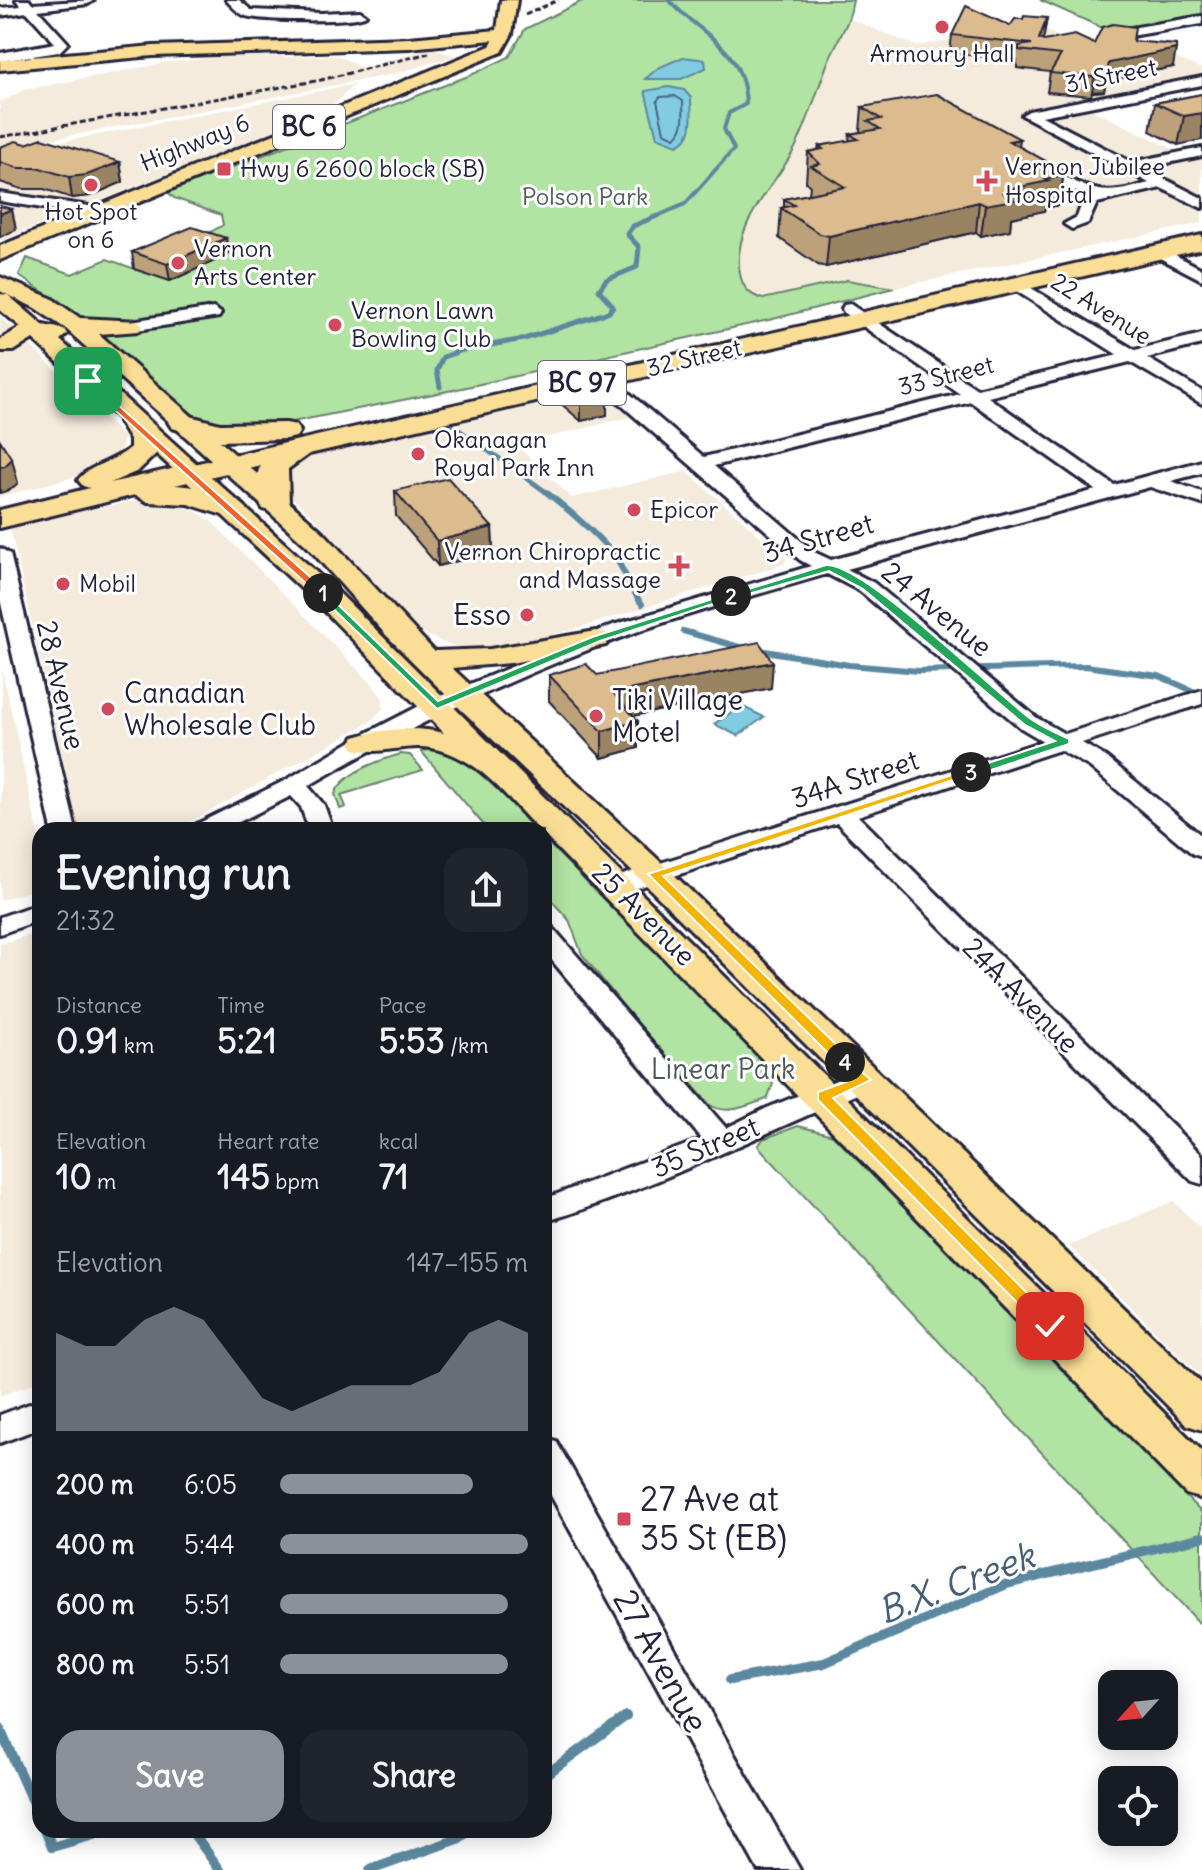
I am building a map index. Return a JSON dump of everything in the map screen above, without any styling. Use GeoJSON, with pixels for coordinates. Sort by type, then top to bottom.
{"type":"FeatureCollection","features":[{"type":"Feature","properties":{"kind":"highway","name":"32 Street"},"geometry":{"type":"LineString","coordinates":[[309,438],[602,379],[1202,231]]}},
{"type":"Feature","properties":{"kind":"highway","name":"32 Street"},"geometry":{"type":"LineString","coordinates":[[0,505],[85,491],[857,314],[1016,284],[1202,242]]}},
{"type":"Feature","properties":{"kind":"highway"},"geometry":{"type":"LineString","coordinates":[[85,491],[145,451],[144,440],[133,422]]}},
{"type":"Feature","properties":{"kind":"highway"},"geometry":{"type":"LineString","coordinates":[[182,422],[204,432],[309,438]]}},
{"type":"Feature","properties":{"kind":"highway"},"geometry":{"type":"LineString","coordinates":[[274,503],[271,472],[277,460],[309,438]]}},
{"type":"Feature","properties":{"kind":"highway","name":"32 Street"},"geometry":{"type":"LineString","coordinates":[[0,519],[85,491]]}},
{"type":"Feature","properties":{"kind":"highway"},"geometry":{"type":"LineString","coordinates":[[85,491],[169,492],[192,495],[232,509]]}},
{"type":"Feature","properties":{"kind":"main road"},"geometry":{"type":"LineString","coordinates":[[0,65],[167,50],[409,43],[504,34],[509,0]]}},
{"type":"Feature","properties":{"kind":"main road"},"geometry":{"type":"LineString","coordinates":[[409,43],[446,34],[476,22]]}},
{"type":"Feature","properties":{"kind":"main road","name":"Highway 6"},"geometry":{"type":"LineString","coordinates":[[0,254],[96,212],[473,60],[496,49],[504,34]]}},
{"type":"Feature","properties":{"kind":"main road"},"geometry":{"type":"LineString","coordinates":[[409,43],[456,45],[470,49],[473,60]]}},
{"type":"Feature","properties":{"kind":"main road"},"geometry":{"type":"LineString","coordinates":[[1,289],[7,266],[43,236]]}},
{"type":"Feature","properties":{"kind":"main road","name":"25 Avenue"},"geometry":{"type":"LineString","coordinates":[[1,289],[43,303],[74,324],[316,540],[426,659],[490,760],[1202,1480]]}},
{"type":"Feature","properties":{"kind":"main road","name":"25 Avenue"},"geometry":{"type":"LineString","coordinates":[[1,289],[34,329],[133,422],[450,701],[654,874],[1202,1412]]}},
{"type":"Feature","properties":{"kind":"main road"},"geometry":{"type":"LineString","coordinates":[[74,324],[100,328],[131,326]]}},
{"type":"Feature","properties":{"kind":"main road"},"geometry":{"type":"LineString","coordinates":[[107,353],[108,341],[131,326]]}},
{"type":"Feature","properties":{"kind":"main road"},"geometry":{"type":"LineString","coordinates":[[59,352],[6,346],[34,329],[57,334],[89,359],[141,385]]}},
{"type":"Feature","properties":{"kind":"main road"},"geometry":{"type":"LineString","coordinates":[[426,659],[484,659],[596,639]]}},
{"type":"Feature","properties":{"kind":"main road"},"geometry":{"type":"LineString","coordinates":[[365,743],[421,737],[448,741],[490,760]]}},
{"type":"Feature","properties":{"kind":"street"},"geometry":{"type":"LineString","coordinates":[[0,12],[26,4],[88,0]]}},
{"type":"Feature","properties":{"kind":"street"},"geometry":{"type":"LineString","coordinates":[[232,0],[248,13],[321,17],[360,15]]}},
{"type":"Feature","properties":{"kind":"street"},"geometry":{"type":"LineString","coordinates":[[0,57],[55,49],[62,43],[26,4]]}},
{"type":"Feature","properties":{"kind":"street"},"geometry":{"type":"LineString","coordinates":[[1125,33],[1202,20]]}},
{"type":"Feature","properties":{"kind":"street","name":"31 Street"},"geometry":{"type":"LineString","coordinates":[[1128,167],[1029,115],[1202,81]]}},
{"type":"Feature","properties":{"kind":"street"},"geometry":{"type":"LineString","coordinates":[[1128,167],[1202,152]]}},
{"type":"Feature","properties":{"kind":"street"},"geometry":{"type":"LineString","coordinates":[[1128,167],[1202,204]]}},
{"type":"Feature","properties":{"kind":"street"},"geometry":{"type":"LineString","coordinates":[[1072,224],[1083,220],[1098,198],[1161,184]]}},
{"type":"Feature","properties":{"kind":"street"},"geometry":{"type":"LineString","coordinates":[[0,197],[96,212]]}},
{"type":"Feature","properties":{"kind":"street"},"geometry":{"type":"LineString","coordinates":[[1160,252],[1202,275]]}},
{"type":"Feature","properties":{"kind":"street","name":"22 Avenue"},"geometry":{"type":"LineString","coordinates":[[1016,284],[1202,399]]}},
{"type":"Feature","properties":{"kind":"street"},"geometry":{"type":"LineString","coordinates":[[131,326],[213,313]]}},
{"type":"Feature","properties":{"kind":"street"},"geometry":{"type":"LineString","coordinates":[[857,314],[1112,492]]}},
{"type":"Feature","properties":{"kind":"street","name":"33 Street"},"geometry":{"type":"LineString","coordinates":[[702,463],[1202,339]]}},
{"type":"Feature","properties":{"kind":"street","name":"24 Avenue"},"geometry":{"type":"LineString","coordinates":[[602,379],[807,556],[867,587],[1029,723],[1098,762],[1202,849]]}},
{"type":"Feature","properties":{"kind":"street","name":"34 Street"},"geometry":{"type":"LineString","coordinates":[[220,822],[294,785],[365,743],[450,701],[647,620],[830,567],[1202,467]]}},
{"type":"Feature","properties":{"kind":"street"},"geometry":{"type":"LineString","coordinates":[[1152,481],[1202,498]]}},
{"type":"Feature","properties":{"kind":"street","name":"28 Avenue"},"geometry":{"type":"LineString","coordinates":[[0,554],[11,652],[62,822]]}},
{"type":"Feature","properties":{"kind":"street","name":"34A Street"},"geometry":{"type":"LineString","coordinates":[[616,886],[1202,697]]}},
{"type":"Feature","properties":{"kind":"street"},"geometry":{"type":"LineString","coordinates":[[294,785],[312,805],[318,822]]}},
{"type":"Feature","properties":{"kind":"street","name":"24A Avenue"},"geometry":{"type":"LineString","coordinates":[[843,815],[1202,1173]]}},
{"type":"Feature","properties":{"kind":"street"},"geometry":{"type":"LineString","coordinates":[[0,926],[32,914]]}},
{"type":"Feature","properties":{"kind":"street"},"geometry":{"type":"LineString","coordinates":[[552,943],[722,1143]]}},
{"type":"Feature","properties":{"kind":"street","name":"35 Street"},"geometry":{"type":"LineString","coordinates":[[552,1208],[722,1143],[864,1080]]}},
{"type":"Feature","properties":{"kind":"street"},"geometry":{"type":"LineString","coordinates":[[0,1429],[32,1417]]}},
{"type":"Feature","properties":{"kind":"street","name":"27 Avenue"},"geometry":{"type":"LineString","coordinates":[[552,1465],[780,1870]]}},
{"type":"Feature","properties":{"kind":"shaded area","name":"Vernon Jubilee Hospital"},"geometry":{"type":"Polygon","coordinates":[[[850,19],[916,46],[1036,26],[1080,43],[1123,35],[1202,69],[1202,77],[1074,101],[1192,158],[1202,157],[1202,223],[894,288],[846,280],[772,297],[754,296],[741,282],[738,260],[743,237],[757,203],[795,148],[830,58],[850,19]]]}},
{"type":"Feature","properties":{"kind":"shaded area"},"geometry":{"type":"Polygon","coordinates":[[[431,48],[455,56],[394,74],[0,149],[0,102],[24,90],[165,63],[219,57],[339,56],[362,68],[431,48]]]}},
{"type":"Feature","properties":{"kind":"shaded area"},"geometry":{"type":"Polygon","coordinates":[[[355,84],[330,108],[0,241],[0,154],[355,84]]]}},
{"type":"Feature","properties":{"kind":"shaded area"},"geometry":{"type":"Polygon","coordinates":[[[0,316],[124,437],[117,455],[81,475],[0,497],[0,316]]]}},
{"type":"Feature","properties":{"kind":"shaded area"},"geometry":{"type":"Polygon","coordinates":[[[595,389],[630,417],[516,445],[572,498],[686,471],[782,555],[786,560],[784,564],[572,630],[478,651],[447,644],[422,633],[309,512],[280,488],[286,474],[303,460],[334,447],[595,389]]]}},
{"type":"Feature","properties":{"kind":"shaded area"},"geometry":{"type":"Polygon","coordinates":[[[137,501],[166,501],[195,511],[212,522],[374,686],[383,699],[383,709],[370,722],[190,822],[77,822],[10,528],[35,519],[137,501]]]}},
{"type":"Feature","properties":{"kind":"shaded area"},"geometry":{"type":"Polygon","coordinates":[[[2,669],[36,822],[32,822],[32,890],[0,900],[2,669]]]}},
{"type":"Feature","properties":{"kind":"shaded area"},"geometry":{"type":"Polygon","coordinates":[[[32,934],[32,1384],[0,1396],[0,944],[32,934]]]}},
{"type":"Feature","properties":{"kind":"shaded area"},"geometry":{"type":"Polygon","coordinates":[[[1173,1201],[1202,1230],[1202,1377],[1069,1246],[1173,1201]]]}},
{"type":"Feature","properties":{"kind":"green space","name":"Polson Park"},"geometry":{"type":"Polygon","coordinates":[[[584,0],[853,0],[800,138],[748,223],[739,256],[740,274],[747,290],[763,299],[847,280],[894,288],[773,319],[453,390],[292,422],[242,426],[215,422],[188,413],[75,313],[19,276],[27,258],[72,274],[107,259],[169,281],[227,255],[191,243],[223,225],[221,215],[174,198],[168,192],[471,75],[509,57],[525,29],[584,0]]]}},
{"type":"Feature","properties":{"kind":"green space"},"geometry":{"type":"Polygon","coordinates":[[[1040,0],[1202,0],[1202,18],[1116,34],[1040,0]]]}},
{"type":"Feature","properties":{"kind":"green space"},"geometry":{"type":"Polygon","coordinates":[[[437,749],[466,761],[503,794],[528,822],[481,822],[421,751],[437,749]]]}},
{"type":"Feature","properties":{"kind":"green space"},"geometry":{"type":"Polygon","coordinates":[[[401,754],[410,755],[423,770],[341,795],[346,807],[340,809],[335,794],[346,779],[363,768],[401,754]]]}},
{"type":"Feature","properties":{"kind":"green space","name":"Linear Park"},"geometry":{"type":"Polygon","coordinates":[[[552,847],[766,1064],[773,1084],[767,1099],[731,1110],[710,1105],[582,954],[569,920],[552,901],[552,847]]]}},
{"type":"Feature","properties":{"kind":"green space","name":"Linear Park"},"geometry":{"type":"Polygon","coordinates":[[[798,1126],[833,1135],[1202,1513],[1202,1626],[758,1146],[763,1139],[798,1126]]]}},
{"type":"Feature","properties":{"kind":"water"},"geometry":{"type":"Polygon","coordinates":[[[683,57],[705,60],[706,68],[681,79],[645,79],[658,68],[683,57]]]}},
{"type":"Feature","properties":{"kind":"water"},"geometry":{"type":"Polygon","coordinates":[[[669,87],[684,90],[691,98],[690,131],[677,145],[657,137],[645,91],[669,87]]]}},
{"type":"Feature","properties":{"kind":"water"},"geometry":{"type":"Polygon","coordinates":[[[741,706],[764,717],[738,736],[714,724],[741,706]]]}},
{"type":"Feature","properties":{"kind":"building"},"geometry":{"type":"Polygon","coordinates":[[[966,6],[1010,26],[1015,19],[1023,19],[1024,16],[1047,18],[1039,39],[1044,41],[1075,35],[1094,44],[1102,27],[1113,24],[1135,27],[1133,41],[1176,45],[1176,49],[1109,63],[1107,72],[1095,74],[1094,77],[1050,73],[1061,55],[1019,50],[1019,46],[1032,44],[952,35],[966,6]]]}},
{"type":"Feature","properties":{"kind":"building"},"geometry":{"type":"Polygon","coordinates":[[[937,94],[1020,139],[1009,141],[1064,171],[1058,172],[1063,175],[1003,193],[1014,200],[985,205],[979,202],[829,236],[820,234],[781,208],[794,205],[784,199],[845,187],[811,166],[820,164],[808,152],[823,149],[819,146],[858,139],[850,134],[880,129],[868,121],[881,119],[862,107],[937,94]]]}},
{"type":"Feature","properties":{"kind":"building"},"geometry":{"type":"Polygon","coordinates":[[[1202,94],[1202,113],[1184,116],[1155,103],[1202,94]]]}},
{"type":"Feature","properties":{"kind":"building"},"geometry":{"type":"Polygon","coordinates":[[[42,138],[120,162],[87,175],[69,177],[40,168],[18,168],[0,162],[0,147],[16,141],[26,144],[42,138]]]}},
{"type":"Feature","properties":{"kind":"building"},"geometry":{"type":"Polygon","coordinates":[[[0,206],[12,209],[0,214],[0,206]]]}},
{"type":"Feature","properties":{"kind":"building"},"geometry":{"type":"Polygon","coordinates":[[[192,227],[226,238],[167,264],[132,252],[192,227]]]}},
{"type":"Feature","properties":{"kind":"building"},"geometry":{"type":"Polygon","coordinates":[[[585,378],[607,397],[581,403],[558,384],[585,378]]]}},
{"type":"Feature","properties":{"kind":"building"},"geometry":{"type":"Polygon","coordinates":[[[0,440],[12,459],[0,467],[0,440]]]}},
{"type":"Feature","properties":{"kind":"building"},"geometry":{"type":"Polygon","coordinates":[[[448,478],[492,527],[437,541],[395,491],[448,478]]]}},
{"type":"Feature","properties":{"kind":"building"},"geometry":{"type":"Polygon","coordinates":[[[759,642],[773,662],[613,693],[638,721],[602,731],[549,675],[586,664],[597,675],[759,642]]]}},
{"type":"Feature","properties":{"kind":"waterway"},"geometry":{"type":"LineString","coordinates":[[653,218],[685,204],[734,149],[724,129],[729,113],[746,104],[743,84],[729,55],[669,0]]}},
{"type":"Feature","properties":{"kind":"waterway"},"geometry":{"type":"LineString","coordinates":[[440,387],[437,370],[443,357],[463,350],[524,339],[609,312],[613,306],[599,290],[606,280],[637,267],[639,247],[627,234],[633,226],[657,216]]}},
{"type":"Feature","properties":{"kind":"waterway"},"geometry":{"type":"LineString","coordinates":[[452,425],[549,494]]}},
{"type":"Feature","properties":{"kind":"waterway"},"geometry":{"type":"LineString","coordinates":[[546,492],[613,554],[642,604]]}},
{"type":"Feature","properties":{"kind":"waterway"},"geometry":{"type":"LineString","coordinates":[[683,631],[743,648]]}},
{"type":"Feature","properties":{"kind":"waterway"},"geometry":{"type":"LineString","coordinates":[[759,650],[849,665],[919,671],[1086,666],[1159,676],[1202,695]]}},
{"type":"Feature","properties":{"kind":"waterway","name":"B.X. Creek"},"geometry":{"type":"LineString","coordinates":[[730,1680],[824,1663],[1007,1584],[1202,1537]]}},
{"type":"Feature","properties":{"kind":"waterway","name":"B.X. Creek"},"geometry":{"type":"LineString","coordinates":[[552,1770],[626,1716]]}},
{"type":"Feature","properties":{"kind":"waterway","name":"B.X. Creek"},"geometry":{"type":"LineString","coordinates":[[0,1729],[32,1801]]}},
{"type":"Feature","properties":{"kind":"waterway","name":"B.X. Creek"},"geometry":{"type":"LineString","coordinates":[[48,1838],[52,1847],[83,1838]]}},
{"type":"Feature","properties":{"kind":"waterway","name":"B.X. Creek"},"geometry":{"type":"LineString","coordinates":[[197,1838],[220,1870]]}},
{"type":"Feature","properties":{"kind":"waterway","name":"B.X. Creek"},"geometry":{"type":"LineString","coordinates":[[370,1870],[459,1838]]}},
{"type":"Feature","properties":{"kind":"railway"},"geometry":{"type":"LineString","coordinates":[[525,15],[558,0]]}},
{"type":"Feature","properties":{"kind":"railway"},"geometry":{"type":"LineString","coordinates":[[0,137],[321,80],[429,53]]}},
{"type":"Feature","properties":{"kind":"place","name":"Armoury Hall"},"geometry":{"type":"Point","coordinates":[942,27]}},
{"type":"Feature","properties":{"kind":"place","name":"Hwy 6 2600 block (SB)"},"geometry":{"type":"Point","coordinates":[224,169]}},
{"type":"Feature","properties":{"kind":"place","name":"Vernon Jubilee Hospital"},"geometry":{"type":"Point","coordinates":[987,181]}},
{"type":"Feature","properties":{"kind":"place","name":"Hot Spot on 6"},"geometry":{"type":"Point","coordinates":[91,185]}},
{"type":"Feature","properties":{"kind":"place","name":"Vernon Arts Center"},"geometry":{"type":"Point","coordinates":[178,263]}},
{"type":"Feature","properties":{"kind":"place","name":"Vernon Lawn Bowling Club"},"geometry":{"type":"Point","coordinates":[335,325]}},
{"type":"Feature","properties":{"kind":"place","name":"Okanagan Royal Park Inn"},"geometry":{"type":"Point","coordinates":[418,454]}},
{"type":"Feature","properties":{"kind":"place","name":"Epicor"},"geometry":{"type":"Point","coordinates":[634,510]}},
{"type":"Feature","properties":{"kind":"place","name":"Vernon Chiropractic and Massage"},"geometry":{"type":"Point","coordinates":[679,566]}},
{"type":"Feature","properties":{"kind":"place","name":"Mobil"},"geometry":{"type":"Point","coordinates":[63,584]}},
{"type":"Feature","properties":{"kind":"place","name":"Esso"},"geometry":{"type":"Point","coordinates":[527,615]}},
{"type":"Feature","properties":{"kind":"place","name":"Canadian Wholesale Club"},"geometry":{"type":"Point","coordinates":[108,709]}},
{"type":"Feature","properties":{"kind":"place","name":"Tiki Village Motel"},"geometry":{"type":"Point","coordinates":[596,716]}},
{"type":"Feature","properties":{"kind":"place","name":"27 Ave at 35 St (EB)"},"geometry":{"type":"Point","coordinates":[624,1519]}},
{"type":"Feature","properties":{"kind":"route"},"geometry":{"type":"LineString","coordinates":[[88,381],[327,597],[437,706],[647,620],[830,567],[867,587],[1029,723],[1065,742],[654,874],[864,1080],[823,1096],[1050,1326]]}}]}
